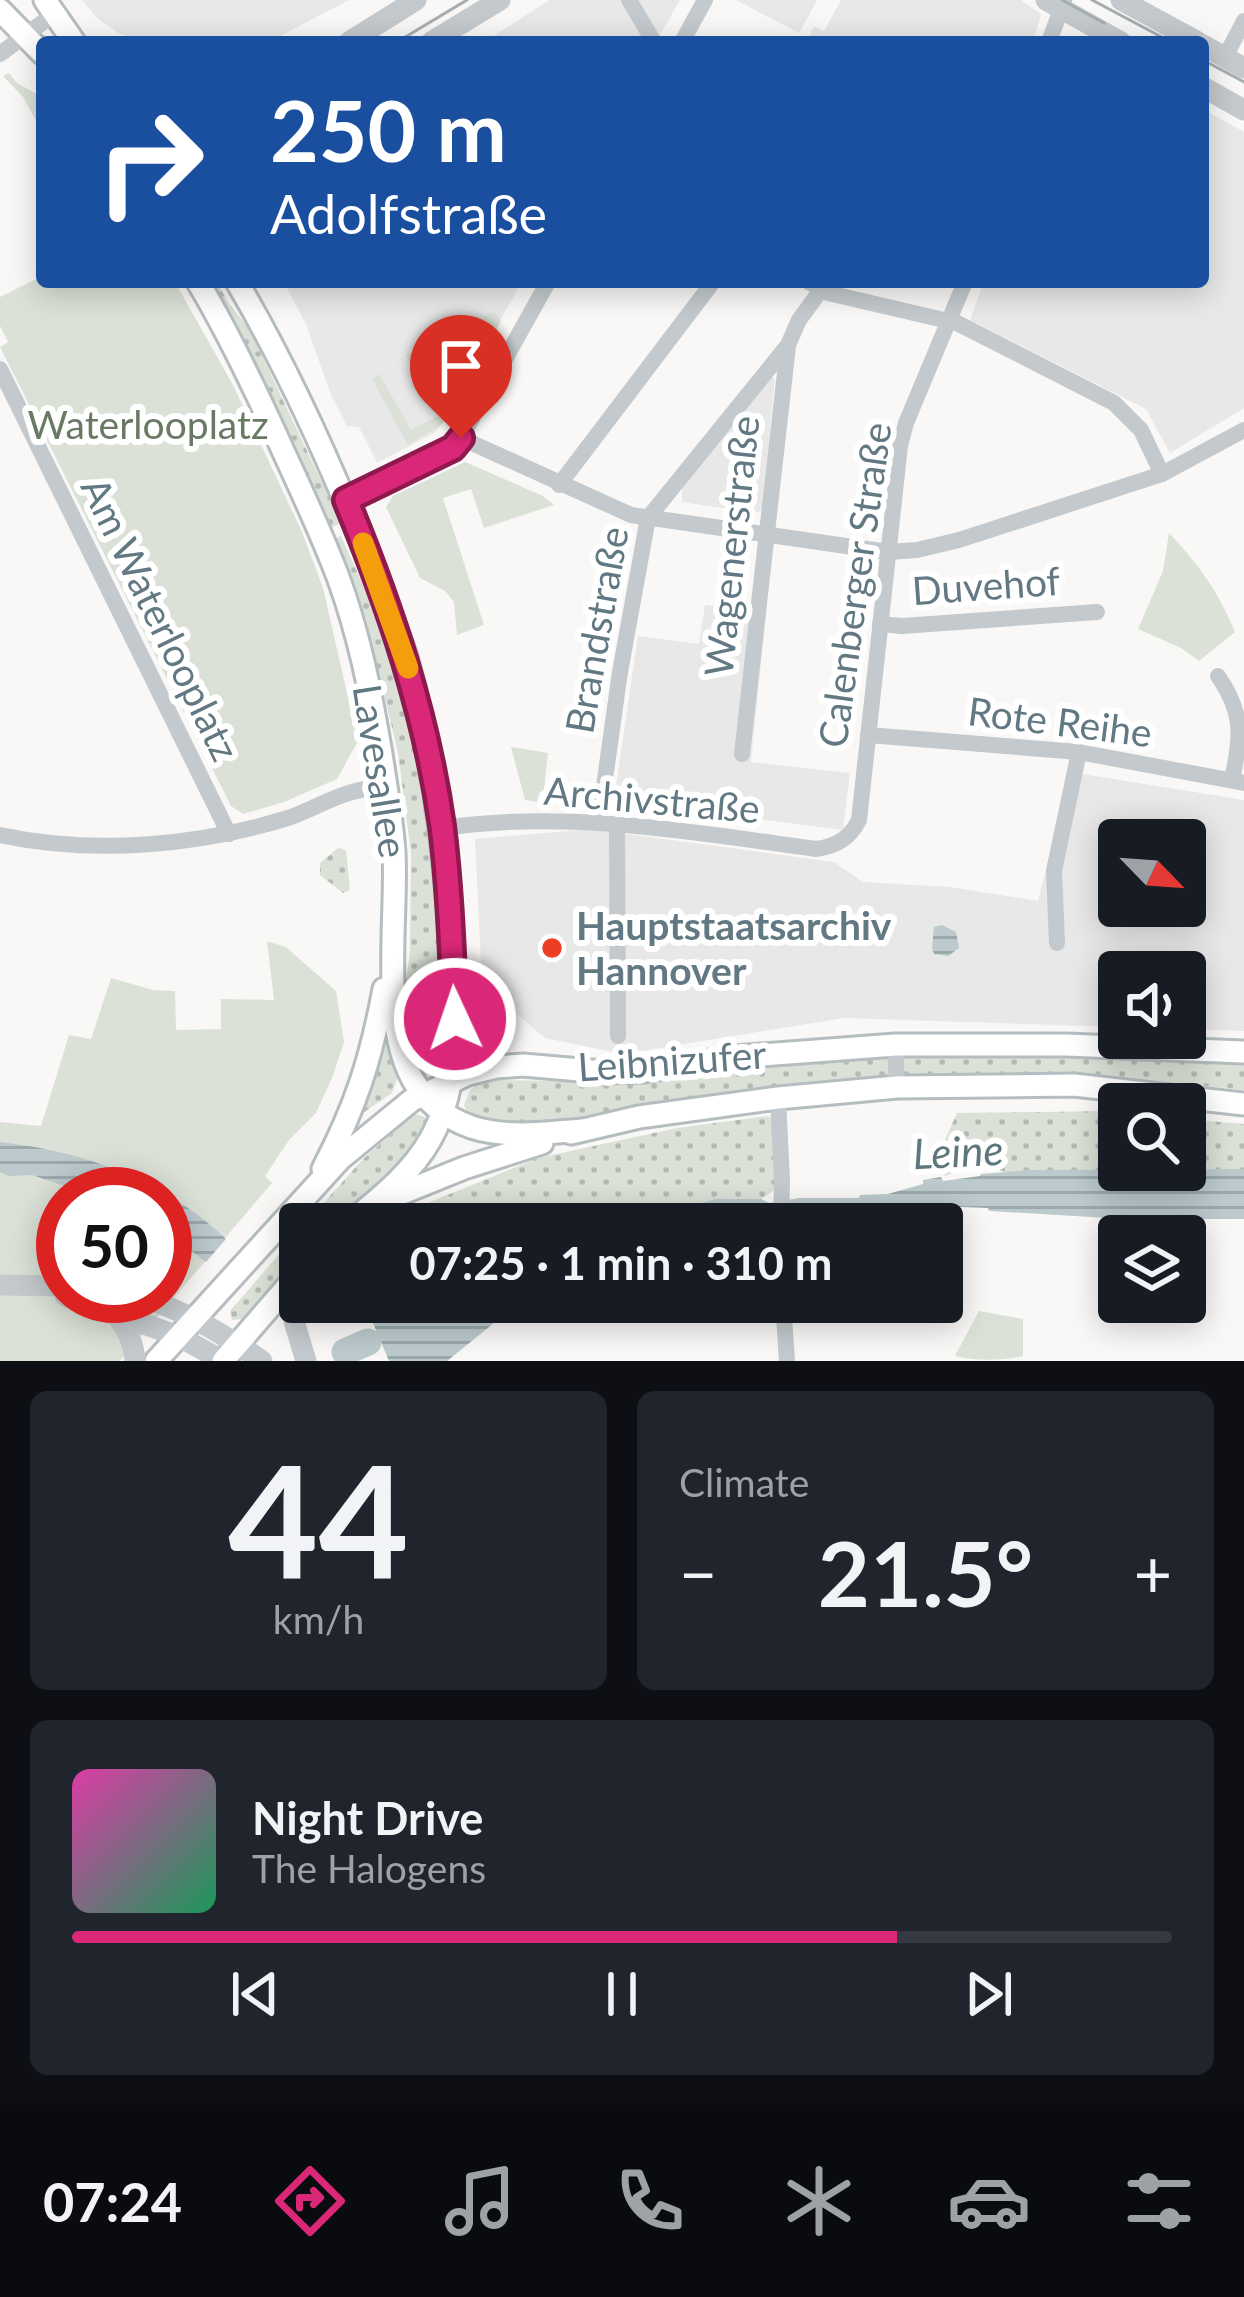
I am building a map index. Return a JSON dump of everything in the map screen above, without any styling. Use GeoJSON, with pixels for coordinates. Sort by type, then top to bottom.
{"type":"FeatureCollection","features":[{"type":"Feature","properties":{"kind":"main road"},"geometry":{"type":"LineString","coordinates":[[50,7],[70,36]]}},
{"type":"Feature","properties":{"kind":"main road"},"geometry":{"type":"LineString","coordinates":[[0,10],[36,47]]}},
{"type":"Feature","properties":{"kind":"main road","name":"Lavesallee"},"geometry":{"type":"LineString","coordinates":[[200,288],[251,380],[322,536],[358,640],[393,836],[393,942]]}},
{"type":"Feature","properties":{"kind":"main road","name":"Lavesallee"},"geometry":{"type":"LineString","coordinates":[[240,288],[350,510],[406,659],[442,828],[455,1019],[450,1080],[431,1139],[374,1203]]}},
{"type":"Feature","properties":{"kind":"main road"},"geometry":{"type":"LineString","coordinates":[[393,942],[394,1022],[403,1059],[422,1094],[479,1129],[512,1136],[582,1130]]}},
{"type":"Feature","properties":{"kind":"main road"},"geometry":{"type":"LineString","coordinates":[[156,1361],[314,1185],[365,1075],[393,942]]}},
{"type":"Feature","properties":{"kind":"main road","name":"Leibnizufer"},"geometry":{"type":"LineString","coordinates":[[314,1185],[387,1118],[422,1094],[496,1067],[645,1071],[734,1058],[895,1045],[1244,1052]]}},
{"type":"Feature","properties":{"kind":"main road","name":"Leibnizufer"},"geometry":{"type":"LineString","coordinates":[[582,1130],[639,1117],[778,1098],[897,1087],[1074,1085],[1244,1104]]}},
{"type":"Feature","properties":{"kind":"main road"},"geometry":{"type":"LineString","coordinates":[[380,1203],[464,1168],[582,1130]]}},
{"type":"Feature","properties":{"kind":"main road"},"geometry":{"type":"LineString","coordinates":[[228,1355],[279,1296]]}},
{"type":"Feature","properties":{"kind":"street"},"geometry":{"type":"LineString","coordinates":[[359,36],[416,0]]}},
{"type":"Feature","properties":{"kind":"street"},"geometry":{"type":"LineString","coordinates":[[441,36],[500,0]]}},
{"type":"Feature","properties":{"kind":"street"},"geometry":{"type":"LineString","coordinates":[[629,0],[650,36]]}},
{"type":"Feature","properties":{"kind":"street"},"geometry":{"type":"LineString","coordinates":[[685,36],[705,0]]}},
{"type":"Feature","properties":{"kind":"street"},"geometry":{"type":"LineString","coordinates":[[1121,0],[1187,36]]}},
{"type":"Feature","properties":{"kind":"street"},"geometry":{"type":"LineString","coordinates":[[1049,36],[1057,3],[1111,36]]}},
{"type":"Feature","properties":{"kind":"street"},"geometry":{"type":"LineString","coordinates":[[0,54],[50,7]]}},
{"type":"Feature","properties":{"kind":"street"},"geometry":{"type":"LineString","coordinates":[[1234,62],[1244,21]]}},
{"type":"Feature","properties":{"kind":"street"},"geometry":{"type":"LineString","coordinates":[[1209,90],[1244,110]]}},
{"type":"Feature","properties":{"kind":"street"},"geometry":{"type":"LineString","coordinates":[[322,536],[350,510],[453,448],[545,288]]}},
{"type":"Feature","properties":{"kind":"street"},"geometry":{"type":"LineString","coordinates":[[559,485],[708,288]]}},
{"type":"Feature","properties":{"kind":"street","name":"Brandstraße"},"geometry":{"type":"LineString","coordinates":[[618,1036],[608,823],[620,672],[648,518],[788,345],[814,288]]}},
{"type":"Feature","properties":{"kind":"street"},"geometry":{"type":"LineString","coordinates":[[823,288],[950,321],[1114,404],[1141,430],[1162,474]]}},
{"type":"Feature","properties":{"kind":"street","name":"Calenberger Straße"},"geometry":{"type":"LineString","coordinates":[[852,834],[859,820],[900,446],[963,288]]}},
{"type":"Feature","properties":{"kind":"street","name":"Wagenerstraße"},"geometry":{"type":"LineString","coordinates":[[742,754],[788,345]]}},
{"type":"Feature","properties":{"kind":"street","name":"Am Waterlooplatz"},"geometry":{"type":"LineString","coordinates":[[0,369],[229,834]]}},
{"type":"Feature","properties":{"kind":"street"},"geometry":{"type":"LineString","coordinates":[[461,438],[631,515],[888,552],[959,539],[1162,474],[1244,430]]}},
{"type":"Feature","properties":{"kind":"street","name":"Duvehof"},"geometry":{"type":"LineString","coordinates":[[880,624],[1097,612]]}},
{"type":"Feature","properties":{"kind":"street"},"geometry":{"type":"LineString","coordinates":[[1218,676],[1233,697],[1240,722],[1238,782]]}},
{"type":"Feature","properties":{"kind":"street","name":"Rote Reihe"},"geometry":{"type":"LineString","coordinates":[[868,735],[1078,752],[1238,782]]}},
{"type":"Feature","properties":{"kind":"street"},"geometry":{"type":"LineString","coordinates":[[1057,943],[1054,871],[1078,752]]}},
{"type":"Feature","properties":{"kind":"street"},"geometry":{"type":"LineString","coordinates":[[0,835],[57,844],[173,843],[229,834],[292,816],[350,792],[386,785]]}},
{"type":"Feature","properties":{"kind":"street","name":"Archivstraße"},"geometry":{"type":"LineString","coordinates":[[442,828],[608,823],[816,849],[831,847],[852,834]]}},
{"type":"Feature","properties":{"kind":"street"},"geometry":{"type":"LineString","coordinates":[[895,1045],[897,1087]]}},
{"type":"Feature","properties":{"kind":"street"},"geometry":{"type":"LineString","coordinates":[[778,1098],[782,1203]]}},
{"type":"Feature","properties":{"kind":"street"},"geometry":{"type":"LineString","coordinates":[[0,1285],[36,1286]]}},
{"type":"Feature","properties":{"kind":"street"},"geometry":{"type":"LineString","coordinates":[[194,1318],[228,1355]]}},
{"type":"Feature","properties":{"kind":"street"},"geometry":{"type":"LineString","coordinates":[[122,1323],[136,1361]]}},
{"type":"Feature","properties":{"kind":"street"},"geometry":{"type":"LineString","coordinates":[[140,1323],[228,1355],[262,1361]]}},
{"type":"Feature","properties":{"kind":"street"},"geometry":{"type":"LineString","coordinates":[[295,1323],[306,1361]]}},
{"type":"Feature","properties":{"kind":"street"},"geometry":{"type":"LineString","coordinates":[[784,1323],[787,1361]]}},
{"type":"Feature","properties":{"kind":"shaded area"},"geometry":{"type":"Polygon","coordinates":[[[82,0],[349,0],[280,36],[127,36],[98,19],[82,0]]]}},
{"type":"Feature","properties":{"kind":"shaded area"},"geometry":{"type":"Polygon","coordinates":[[[550,0],[680,0],[659,36],[493,36],[550,0]]]}},
{"type":"Feature","properties":{"kind":"shaded area"},"geometry":{"type":"Polygon","coordinates":[[[736,0],[817,0],[799,33],[736,0]]]}},
{"type":"Feature","properties":{"kind":"shaded area"},"geometry":{"type":"Polygon","coordinates":[[[841,0],[1021,0],[1041,14],[1035,36],[809,36],[814,26],[824,31],[841,0]]]}},
{"type":"Feature","properties":{"kind":"shaded area"},"geometry":{"type":"Polygon","coordinates":[[[1209,112],[1244,132],[1244,408],[1170,453],[1146,409],[970,320],[982,288],[1209,288],[1209,112]]]}},
{"type":"Feature","properties":{"kind":"shaded area"},"geometry":{"type":"Polygon","coordinates":[[[287,288],[519,288],[436,432],[377,463],[359,427],[347,426],[331,395],[306,324],[287,288]]]}},
{"type":"Feature","properties":{"kind":"shaded area"},"geometry":{"type":"Polygon","coordinates":[[[769,375],[775,379],[762,510],[682,502],[682,488],[769,375]]]}},
{"type":"Feature","properties":{"kind":"shaded area"},"geometry":{"type":"Polygon","coordinates":[[[728,601],[767,604],[751,762],[850,773],[843,830],[614,800],[638,636],[699,644],[705,605],[726,607],[728,601]]]}},
{"type":"Feature","properties":{"kind":"shaded area"},"geometry":{"type":"Polygon","coordinates":[[[1070,772],[1244,800],[1244,1031],[1206,1030],[1206,951],[1098,951],[1098,1026],[844,1018],[623,1054],[545,1038],[482,984],[475,839],[591,829],[834,862],[863,882],[950,887],[1038,901],[1070,772]]]}},
{"type":"Feature","properties":{"kind":"shaded area"},"geometry":{"type":"Polygon","coordinates":[[[942,925],[956,932],[959,948],[948,956],[934,954],[932,948],[934,927],[942,925]]]}},
{"type":"Feature","properties":{"kind":"shaded area"},"geometry":{"type":"Polygon","coordinates":[[[0,1142],[108,1167],[36,1167],[36,1176],[0,1172],[0,1142]]]}},
{"type":"Feature","properties":{"kind":"shaded area"},"geometry":{"type":"Polygon","coordinates":[[[1206,1169],[1244,1169],[1244,1219],[1098,1217],[989,1211],[963,1207],[963,1203],[769,1203],[859,1198],[941,1177],[943,1181],[1029,1170],[1098,1170],[1098,1191],[1206,1191],[1206,1169]]]}},
{"type":"Feature","properties":{"kind":"shaded area"},"geometry":{"type":"Polygon","coordinates":[[[715,1199],[769,1203],[701,1203],[715,1199]]]}},
{"type":"Feature","properties":{"kind":"shaded area"},"geometry":{"type":"Polygon","coordinates":[[[192,1211],[226,1239],[206,1262],[192,1251],[192,1211]]]}},
{"type":"Feature","properties":{"kind":"shaded area"},"geometry":{"type":"Polygon","coordinates":[[[373,1323],[494,1323],[447,1361],[389,1361],[373,1323]]]}},
{"type":"Feature","properties":{"kind":"green space"},"geometry":{"type":"Polygon","coordinates":[[[9,73],[36,94],[36,120],[23,97],[3,76],[9,73]]]}},
{"type":"Feature","properties":{"kind":"green space","name":"Waterlooplatz"},"geometry":{"type":"Polygon","coordinates":[[[36,279],[36,288],[178,288],[233,385],[323,588],[358,741],[337,779],[243,814],[231,806],[0,347],[8,342],[0,326],[0,297],[36,279]]]}},
{"type":"Feature","properties":{"kind":"green space"},"geometry":{"type":"Polygon","coordinates":[[[208,288],[220,288],[250,330],[341,523],[329,529],[208,288]]]}},
{"type":"Feature","properties":{"kind":"green space"},"geometry":{"type":"Polygon","coordinates":[[[494,312],[501,321],[454,404],[431,403],[406,355],[494,312]]]}},
{"type":"Feature","properties":{"kind":"green space"},"geometry":{"type":"Polygon","coordinates":[[[379,374],[411,430],[436,417],[445,420],[408,445],[372,379],[379,374]]]}},
{"type":"Feature","properties":{"kind":"green space"},"geometry":{"type":"Polygon","coordinates":[[[465,462],[554,505],[484,528],[471,489],[443,498],[484,625],[457,635],[454,602],[445,591],[420,578],[386,507],[393,496],[465,462]]]}},
{"type":"Feature","properties":{"kind":"green space"},"geometry":{"type":"Polygon","coordinates":[[[1169,533],[1207,579],[1235,632],[1199,661],[1138,629],[1163,571],[1169,533]]]}},
{"type":"Feature","properties":{"kind":"green space"},"geometry":{"type":"Polygon","coordinates":[[[341,536],[394,653],[417,749],[437,888],[446,1048],[430,1056],[410,1056],[403,1003],[410,951],[411,853],[398,753],[366,619],[335,539],[341,536]]]}},
{"type":"Feature","properties":{"kind":"green space"},"geometry":{"type":"Polygon","coordinates":[[[511,747],[548,753],[544,789],[537,802],[525,800],[511,747]]]}},
{"type":"Feature","properties":{"kind":"green space"},"geometry":{"type":"Polygon","coordinates":[[[338,848],[346,850],[350,890],[343,893],[320,875],[320,863],[338,848]]]}},
{"type":"Feature","properties":{"kind":"green space"},"geometry":{"type":"Polygon","coordinates":[[[267,941],[286,947],[336,991],[344,1042],[316,1113],[289,1140],[265,1176],[272,1183],[192,1277],[192,1167],[36,1167],[36,1323],[152,1323],[120,1361],[0,1361],[0,1122],[41,1126],[69,1035],[91,1039],[111,978],[175,991],[176,1030],[221,1029],[221,999],[274,1000],[267,941]]]}},
{"type":"Feature","properties":{"kind":"green space"},"geometry":{"type":"Polygon","coordinates":[[[383,1047],[388,1047],[399,1074],[392,1093],[360,1115],[383,1047]]]}},
{"type":"Feature","properties":{"kind":"green space"},"geometry":{"type":"Polygon","coordinates":[[[1054,1054],[1244,1061],[1244,1090],[1055,1073],[881,1078],[730,1093],[531,1126],[479,1120],[464,1105],[477,1084],[498,1080],[633,1082],[780,1061],[1054,1054]]]}},
{"type":"Feature","properties":{"kind":"green space"},"geometry":{"type":"Polygon","coordinates":[[[1098,1111],[1098,1170],[1008,1173],[987,1166],[945,1176],[941,1149],[957,1113],[1098,1111]]]}},
{"type":"Feature","properties":{"kind":"green space"},"geometry":{"type":"Polygon","coordinates":[[[415,1114],[425,1117],[426,1123],[403,1159],[353,1203],[324,1203],[363,1159],[415,1114]]]}},
{"type":"Feature","properties":{"kind":"green space"},"geometry":{"type":"Polygon","coordinates":[[[767,1116],[780,1122],[783,1185],[761,1199],[701,1203],[428,1203],[538,1158],[677,1128],[767,1116]]]}},
{"type":"Feature","properties":{"kind":"green space"},"geometry":{"type":"Polygon","coordinates":[[[1206,1121],[1244,1124],[1244,1169],[1206,1169],[1206,1121]]]}},
{"type":"Feature","properties":{"kind":"green space"},"geometry":{"type":"Polygon","coordinates":[[[279,1254],[279,1277],[242,1319],[232,1320],[230,1311],[279,1254]]]}},
{"type":"Feature","properties":{"kind":"green space"},"geometry":{"type":"Polygon","coordinates":[[[979,1311],[1023,1319],[1023,1356],[988,1360],[955,1356],[979,1311]]]}},
{"type":"Feature","properties":{"kind":"waterway","name":"Leine"},"geometry":{"type":"LineString","coordinates":[[345,1352],[368,1342]]}},
{"type":"Feature","properties":{"kind":"tram line"},"geometry":{"type":"LineString","coordinates":[[407,36],[467,0]]}},
{"type":"Feature","properties":{"kind":"tram line"},"geometry":{"type":"LineString","coordinates":[[1062,0],[1104,23]]}},
{"type":"Feature","properties":{"kind":"tram line"},"geometry":{"type":"LineString","coordinates":[[1092,0],[1160,36]]}},
{"type":"Feature","properties":{"kind":"tram line"},"geometry":{"type":"LineString","coordinates":[[1209,63],[1244,82]]}},
{"type":"Feature","properties":{"kind":"slow traffic"},"geometry":{"type":"LineString","coordinates":[[363,543],[408,668]]}},
{"type":"Feature","properties":{"kind":"place","name":"Hauptstaatsarchiv Hannover"},"geometry":{"type":"Point","coordinates":[552,948]}},
{"type":"Feature","properties":{"kind":"route"},"geometry":{"type":"LineString","coordinates":[[455,1019],[442,828],[429,751],[406,659],[346,500],[453,448],[461,438]]}}]}
